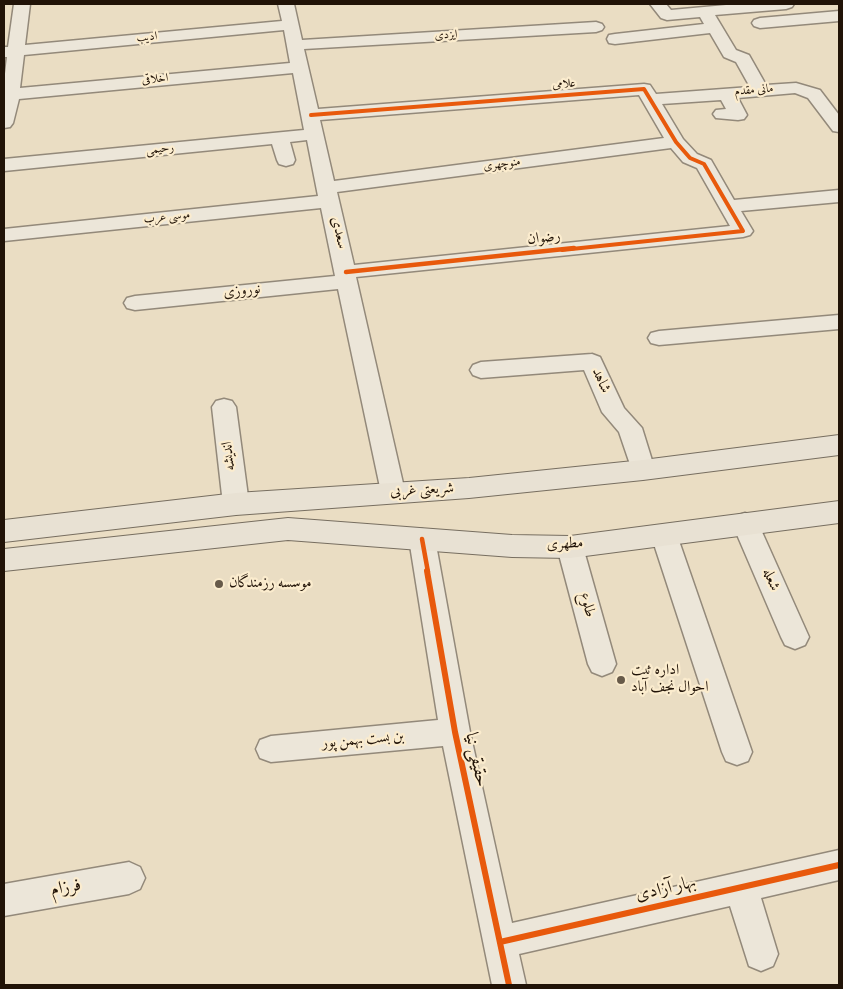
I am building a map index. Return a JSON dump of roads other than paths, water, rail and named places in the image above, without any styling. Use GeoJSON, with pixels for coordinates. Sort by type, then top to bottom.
{"type":"FeatureCollection","features":[{"type":"Feature","properties":{"kind":"main road","name":"شریعتی غربی"},"geometry":{"type":"LineString","coordinates":[[4,531],[236,504],[469,488],[642,470],[839,445]]}},
{"type":"Feature","properties":{"kind":"main road","name":"مطهری"},"geometry":{"type":"LineString","coordinates":[[4,560],[288,530],[512,546],[570,547],[839,512]]}},
{"type":"Feature","properties":{"kind":"street"},"geometry":{"type":"LineString","coordinates":[[4,122],[11,94],[10,51],[22,4]]}},
{"type":"Feature","properties":{"kind":"street","name":"سعدی"},"geometry":{"type":"LineString","coordinates":[[286,4],[393,492]]}},
{"type":"Feature","properties":{"kind":"street"},"geometry":{"type":"LineString","coordinates":[[658,4],[667,15],[786,4]]}},
{"type":"Feature","properties":{"kind":"street"},"geometry":{"type":"LineString","coordinates":[[705,11],[730,52],[743,59],[761,91]]}},
{"type":"Feature","properties":{"kind":"street"},"geometry":{"type":"LineString","coordinates":[[760,23],[839,16]]}},
{"type":"Feature","properties":{"kind":"street","name":"ادیب"},"geometry":{"type":"LineString","coordinates":[[10,51],[290,25]]}},
{"type":"Feature","properties":{"kind":"street","name":"ایزدی"},"geometry":{"type":"LineString","coordinates":[[295,45],[596,28]]}},
{"type":"Feature","properties":{"kind":"street"},"geometry":{"type":"LineString","coordinates":[[615,39],[715,28]]}},
{"type":"Feature","properties":{"kind":"street","name":"اخلاقی"},"geometry":{"type":"LineString","coordinates":[[11,94],[300,67]]}},
{"type":"Feature","properties":{"kind":"street","name":"مانی مقدم"},"geometry":{"type":"LineString","coordinates":[[652,100],[796,88],[814,94],[839,127]]}},
{"type":"Feature","properties":{"kind":"street","name":"علامی"},"geometry":{"type":"LineString","coordinates":[[310,114],[644,89],[652,100]]}},
{"type":"Feature","properties":{"kind":"street"},"geometry":{"type":"LineString","coordinates":[[722,114],[738,114],[727,94]]}},
{"type":"Feature","properties":{"kind":"street"},"geometry":{"type":"LineString","coordinates":[[652,100],[676,142],[690,158],[704,164],[728,206],[839,196]]}},
{"type":"Feature","properties":{"kind":"street","name":"رحیمی"},"geometry":{"type":"LineString","coordinates":[[4,165],[315,134]]}},
{"type":"Feature","properties":{"kind":"street"},"geometry":{"type":"LineString","coordinates":[[280,138],[286,160]]}},
{"type":"Feature","properties":{"kind":"street","name":"منوچهری"},"geometry":{"type":"LineString","coordinates":[[329,195],[676,142]]}},
{"type":"Feature","properties":{"kind":"street","name":"موسی عرب"},"geometry":{"type":"LineString","coordinates":[[4,234],[329,195]]}},
{"type":"Feature","properties":{"kind":"street","name":"رضوان"},"geometry":{"type":"LineString","coordinates":[[347,276],[743,231],[728,206]]}},
{"type":"Feature","properties":{"kind":"street","name":"نوروزی"},"geometry":{"type":"LineString","coordinates":[[135,303],[347,276]]}},
{"type":"Feature","properties":{"kind":"street"},"geometry":{"type":"LineString","coordinates":[[660,338],[839,322]]}},
{"type":"Feature","properties":{"kind":"street","name":"شاهد"},"geometry":{"type":"LineString","coordinates":[[481,370],[592,362],[614,412],[630,428],[642,470]]}},
{"type":"Feature","properties":{"kind":"street","name":"اندیشه"},"geometry":{"type":"LineString","coordinates":[[224,407],[236,504]]}},
{"type":"Feature","properties":{"kind":"street","name":"شعله"},"geometry":{"type":"LineString","coordinates":[[745,523],[795,637]]}},
{"type":"Feature","properties":{"kind":"street"},"geometry":{"type":"LineString","coordinates":[[664,535],[737,752]]}},
{"type":"Feature","properties":{"kind":"street","name":"حقیقی نیا"},"geometry":{"type":"LineString","coordinates":[[422,539],[455,732],[509,985]]}},
{"type":"Feature","properties":{"kind":"street","name":"طلوع"},"geometry":{"type":"LineString","coordinates":[[570,547],[602,664]]}},
{"type":"Feature","properties":{"kind":"street","name":"بن بست بهمن پور"},"geometry":{"type":"LineString","coordinates":[[271,750],[455,732]]}},
{"type":"Feature","properties":{"kind":"street","name":"بهار آزادی"},"geometry":{"type":"LineString","coordinates":[[500,942],[839,865]]}},
{"type":"Feature","properties":{"kind":"street","name":"فرزام"},"geometry":{"type":"LineString","coordinates":[[4,900],[129,878]]}},
{"type":"Feature","properties":{"kind":"street"},"geometry":{"type":"LineString","coordinates":[[741,887],[761,954]]}},
{"type":"Feature","properties":{"kind":"place","name":"موسسه رزمندگان"},"geometry":{"type":"Point","coordinates":[219,584]}},
{"type":"Feature","properties":{"kind":"place","name":"اداره ثبت احوال نجف آباد"},"geometry":{"type":"Point","coordinates":[621,680]}}]}
